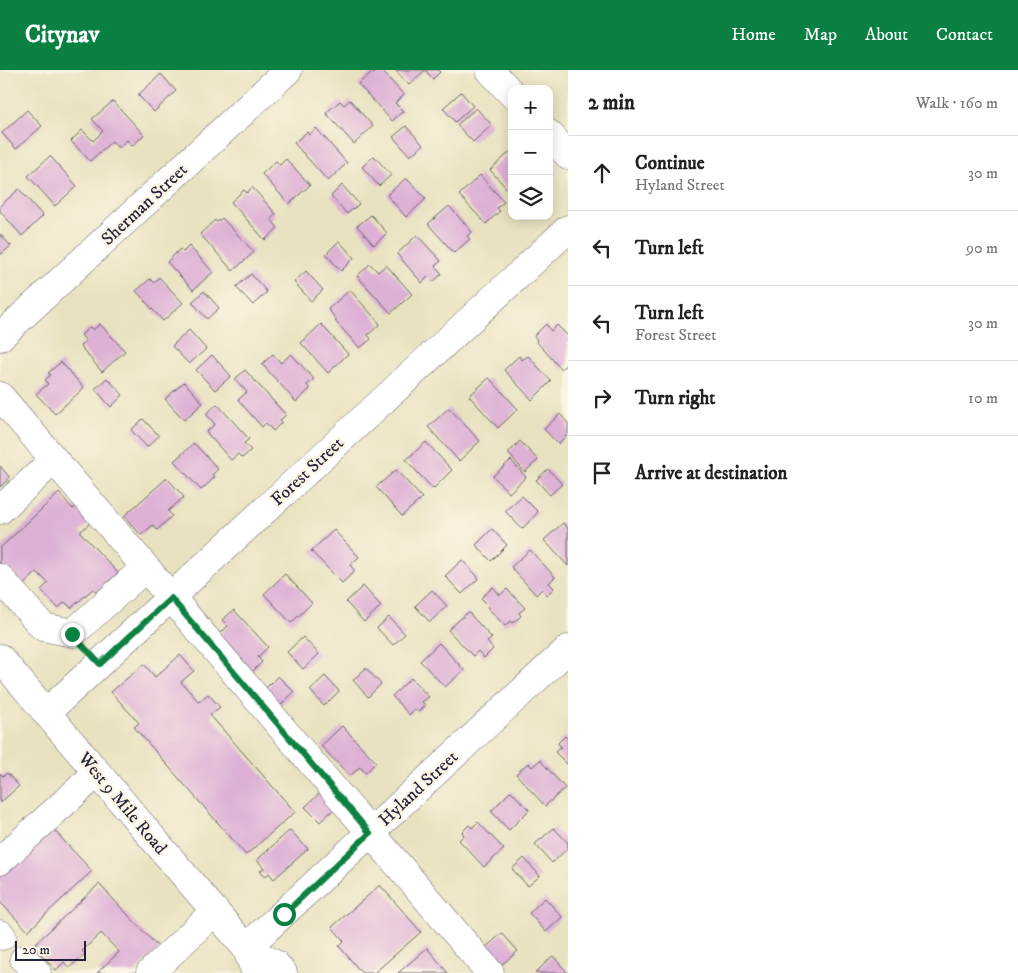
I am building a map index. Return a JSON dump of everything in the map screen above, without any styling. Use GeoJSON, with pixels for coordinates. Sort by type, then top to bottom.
{"type":"FeatureCollection","features":[{"type":"Feature","properties":{"kind":"street","name":"Sherman Street"},"geometry":{"type":"LineString","coordinates":[[0,337],[288,70]]}},
{"type":"Feature","properties":{"kind":"street"},"geometry":{"type":"LineString","coordinates":[[490,70],[508,90]]}},
{"type":"Feature","properties":{"kind":"street"},"geometry":{"type":"LineString","coordinates":[[553,138],[568,154]]}},
{"type":"Feature","properties":{"kind":"street","name":"Forest Street"},"geometry":{"type":"LineString","coordinates":[[46,713],[568,229]]}},
{"type":"Feature","properties":{"kind":"street"},"geometry":{"type":"LineString","coordinates":[[0,396],[490,973]]}},
{"type":"Feature","properties":{"kind":"street"},"geometry":{"type":"LineString","coordinates":[[0,510],[54,460]]}},
{"type":"Feature","properties":{"kind":"street"},"geometry":{"type":"LineString","coordinates":[[72,634],[145,568]]}},
{"type":"Feature","properties":{"kind":"street"},"geometry":{"type":"LineString","coordinates":[[0,578],[43,627],[72,634],[100,664]]}},
{"type":"Feature","properties":{"kind":"street","name":"Hyland Street"},"geometry":{"type":"LineString","coordinates":[[246,948],[568,649]]}},
{"type":"Feature","properties":{"kind":"street","name":"West 9 Mile Road"},"geometry":{"type":"LineString","coordinates":[[0,658],[216,911],[246,948],[256,973]]}},
{"type":"Feature","properties":{"kind":"street"},"geometry":{"type":"LineString","coordinates":[[0,861],[97,773]]}},
{"type":"Feature","properties":{"kind":"street"},"geometry":{"type":"LineString","coordinates":[[150,973],[216,911]]}},
{"type":"Feature","properties":{"kind":"street","name":"West 9 Mile Road"},"geometry":{"type":"LineString","coordinates":[[246,948],[275,964],[283,973]]}},
{"type":"Feature","properties":{"kind":"building"},"geometry":{"type":"Polygon","coordinates":[[[381,70],[404,95],[395,103],[403,111],[392,121],[358,84],[372,72],[374,74],[381,70]]]}},
{"type":"Feature","properties":{"kind":"building"},"geometry":{"type":"Polygon","coordinates":[[[395,70],[425,70],[409,85],[395,70]]]}},
{"type":"Feature","properties":{"kind":"building"},"geometry":{"type":"Polygon","coordinates":[[[425,70],[438,70],[440,72],[433,79],[425,70]]]}},
{"type":"Feature","properties":{"kind":"building"},"geometry":{"type":"Polygon","coordinates":[[[161,74],[176,91],[154,112],[138,95],[161,74]]]}},
{"type":"Feature","properties":{"kind":"building"},"geometry":{"type":"Polygon","coordinates":[[[461,92],[473,106],[455,122],[443,108],[461,92]]]}},
{"type":"Feature","properties":{"kind":"building"},"geometry":{"type":"Polygon","coordinates":[[[350,100],[373,126],[354,144],[326,113],[340,101],[344,105],[350,100]]]}},
{"type":"Feature","properties":{"kind":"building"},"geometry":{"type":"Polygon","coordinates":[[[113,101],[144,135],[132,146],[127,140],[118,148],[112,141],[90,161],[71,141],[82,130],[93,141],[103,131],[92,119],[113,101]]]}},
{"type":"Feature","properties":{"kind":"building"},"geometry":{"type":"Polygon","coordinates":[[[476,108],[492,125],[473,142],[457,125],[476,108]]]}},
{"type":"Feature","properties":{"kind":"building"},"geometry":{"type":"Polygon","coordinates":[[[27,110],[42,126],[16,149],[2,133],[27,110]]]}},
{"type":"Feature","properties":{"kind":"building"},"geometry":{"type":"Polygon","coordinates":[[[406,126],[423,145],[410,156],[393,137],[406,126]]]}},
{"type":"Feature","properties":{"kind":"building"},"geometry":{"type":"Polygon","coordinates":[[[316,128],[347,163],[328,181],[294,143],[307,132],[309,135],[316,128]]]}},
{"type":"Feature","properties":{"kind":"building"},"geometry":{"type":"Polygon","coordinates":[[[508,154],[508,190],[490,170],[508,154]]]}},
{"type":"Feature","properties":{"kind":"building"},"geometry":{"type":"Polygon","coordinates":[[[50,156],[77,186],[55,206],[28,176],[50,156]]]}},
{"type":"Feature","properties":{"kind":"building"},"geometry":{"type":"Polygon","coordinates":[[[374,156],[391,175],[379,186],[362,167],[374,156]]]}},
{"type":"Feature","properties":{"kind":"building"},"geometry":{"type":"Polygon","coordinates":[[[286,159],[310,185],[289,204],[262,174],[276,161],[280,165],[286,159]]]}},
{"type":"Feature","properties":{"kind":"building"},"geometry":{"type":"Polygon","coordinates":[[[480,175],[504,202],[497,208],[500,211],[486,224],[459,195],[480,175]]]}},
{"type":"Feature","properties":{"kind":"building"},"geometry":{"type":"Polygon","coordinates":[[[406,178],[426,199],[406,217],[387,195],[406,178]]]}},
{"type":"Feature","properties":{"kind":"building"},"geometry":{"type":"Polygon","coordinates":[[[342,185],[359,204],[347,214],[331,196],[342,185]]]}},
{"type":"Feature","properties":{"kind":"building"},"geometry":{"type":"Polygon","coordinates":[[[252,187],[276,214],[271,219],[278,228],[265,240],[231,202],[244,190],[247,193],[252,187]]]}},
{"type":"Feature","properties":{"kind":"building"},"geometry":{"type":"Polygon","coordinates":[[[19,189],[43,216],[22,236],[0,211],[0,206],[19,189]]]}},
{"type":"Feature","properties":{"kind":"building"},"geometry":{"type":"Polygon","coordinates":[[[449,206],[472,232],[467,236],[470,239],[454,253],[428,224],[449,206]]]}},
{"type":"Feature","properties":{"kind":"building"},"geometry":{"type":"Polygon","coordinates":[[[371,215],[387,233],[374,245],[357,226],[371,215]]]}},
{"type":"Feature","properties":{"kind":"building"},"geometry":{"type":"Polygon","coordinates":[[[222,218],[254,252],[233,271],[200,234],[215,220],[217,222],[222,218]]]}},
{"type":"Feature","properties":{"kind":"building"},"geometry":{"type":"Polygon","coordinates":[[[0,234],[11,246],[0,255],[0,234]]]}},
{"type":"Feature","properties":{"kind":"building"},"geometry":{"type":"Polygon","coordinates":[[[417,235],[441,261],[435,266],[442,274],[433,282],[428,277],[422,283],[397,254],[417,235]]]}},
{"type":"Feature","properties":{"kind":"building"},"geometry":{"type":"Polygon","coordinates":[[[339,241],[354,258],[341,271],[326,254],[339,241]]]}},
{"type":"Feature","properties":{"kind":"building"},"geometry":{"type":"Polygon","coordinates":[[[189,246],[213,272],[193,290],[167,262],[180,249],[183,252],[189,246]]]}},
{"type":"Feature","properties":{"kind":"building"},"geometry":{"type":"Polygon","coordinates":[[[370,264],[378,272],[386,265],[412,294],[391,313],[357,276],[370,264]]]}},
{"type":"Feature","properties":{"kind":"building"},"geometry":{"type":"Polygon","coordinates":[[[306,271],[323,290],[311,301],[294,282],[306,271]]]}},
{"type":"Feature","properties":{"kind":"building"},"geometry":{"type":"Polygon","coordinates":[[[251,274],[267,292],[253,305],[236,287],[251,274]]]}},
{"type":"Feature","properties":{"kind":"building"},"geometry":{"type":"Polygon","coordinates":[[[159,277],[183,303],[163,321],[136,291],[150,279],[154,283],[159,277]]]}},
{"type":"Feature","properties":{"kind":"building"},"geometry":{"type":"Polygon","coordinates":[[[350,290],[380,324],[368,335],[371,339],[360,348],[335,321],[337,320],[328,309],[350,290]]]}},
{"type":"Feature","properties":{"kind":"building"},"geometry":{"type":"Polygon","coordinates":[[[204,291],[219,308],[207,319],[192,302],[204,291]]]}},
{"type":"Feature","properties":{"kind":"building"},"geometry":{"type":"Polygon","coordinates":[[[100,324],[125,351],[102,372],[80,346],[86,341],[81,335],[90,327],[93,330],[100,324]]]}},
{"type":"Feature","properties":{"kind":"building"},"geometry":{"type":"Polygon","coordinates":[[[321,324],[348,354],[328,373],[301,343],[321,324]]]}},
{"type":"Feature","properties":{"kind":"building"},"geometry":{"type":"Polygon","coordinates":[[[546,324],[551,331],[557,325],[568,336],[568,363],[561,369],[536,341],[534,336],[546,324]]]}},
{"type":"Feature","properties":{"kind":"building"},"geometry":{"type":"Polygon","coordinates":[[[189,330],[206,349],[189,364],[172,346],[189,330]]]}},
{"type":"Feature","properties":{"kind":"building"},"geometry":{"type":"Polygon","coordinates":[[[273,354],[281,363],[291,354],[314,379],[307,385],[310,389],[296,402],[262,364],[273,354]]]}},
{"type":"Feature","properties":{"kind":"building"},"geometry":{"type":"Polygon","coordinates":[[[212,355],[231,376],[215,390],[196,370],[212,355]]]}},
{"type":"Feature","properties":{"kind":"building"},"geometry":{"type":"Polygon","coordinates":[[[519,356],[522,360],[528,356],[551,381],[532,400],[504,370],[519,356]]]}},
{"type":"Feature","properties":{"kind":"building"},"geometry":{"type":"Polygon","coordinates":[[[61,362],[84,388],[55,414],[36,394],[48,384],[45,380],[51,375],[48,373],[61,362]]]}},
{"type":"Feature","properties":{"kind":"building"},"geometry":{"type":"Polygon","coordinates":[[[245,370],[286,415],[280,420],[282,422],[273,431],[266,423],[262,427],[238,400],[247,392],[235,379],[245,370]]]}},
{"type":"Feature","properties":{"kind":"building"},"geometry":{"type":"Polygon","coordinates":[[[107,378],[123,395],[111,407],[95,389],[107,378]]]}},
{"type":"Feature","properties":{"kind":"building"},"geometry":{"type":"Polygon","coordinates":[[[489,378],[518,409],[498,428],[469,396],[489,378]]]}},
{"type":"Feature","properties":{"kind":"building"},"geometry":{"type":"Polygon","coordinates":[[[184,382],[203,403],[184,420],[165,399],[184,382]]]}},
{"type":"Feature","properties":{"kind":"building"},"geometry":{"type":"Polygon","coordinates":[[[217,404],[249,439],[244,443],[251,450],[242,458],[238,454],[231,460],[206,432],[215,424],[206,414],[217,404]]]}},
{"type":"Feature","properties":{"kind":"building"},"geometry":{"type":"Polygon","coordinates":[[[449,408],[480,441],[459,461],[428,427],[449,408]]]}},
{"type":"Feature","properties":{"kind":"building"},"geometry":{"type":"Polygon","coordinates":[[[560,414],[568,423],[568,434],[558,444],[544,429],[560,414]]]}},
{"type":"Feature","properties":{"kind":"building"},"geometry":{"type":"Polygon","coordinates":[[[143,419],[159,436],[147,447],[131,430],[143,419]]]}},
{"type":"Feature","properties":{"kind":"building"},"geometry":{"type":"Polygon","coordinates":[[[520,441],[538,460],[525,472],[508,453],[520,441]]]}},
{"type":"Feature","properties":{"kind":"building"},"geometry":{"type":"Polygon","coordinates":[[[426,442],[452,470],[433,489],[406,460],[426,442]]]}},
{"type":"Feature","properties":{"kind":"building"},"geometry":{"type":"Polygon","coordinates":[[[194,443],[218,469],[212,475],[215,477],[201,490],[174,461],[194,443]]]}},
{"type":"Feature","properties":{"kind":"building"},"geometry":{"type":"Polygon","coordinates":[[[511,460],[526,477],[509,493],[493,476],[511,460]]]}},
{"type":"Feature","properties":{"kind":"building"},"geometry":{"type":"Polygon","coordinates":[[[0,466],[10,478],[0,487],[0,466]]]}},
{"type":"Feature","properties":{"kind":"building"},"geometry":{"type":"Polygon","coordinates":[[[548,469],[562,484],[550,495],[536,480],[548,469]]]}},
{"type":"Feature","properties":{"kind":"building"},"geometry":{"type":"Polygon","coordinates":[[[396,470],[422,498],[402,516],[376,487],[396,470]]]}},
{"type":"Feature","properties":{"kind":"building"},"geometry":{"type":"Polygon","coordinates":[[[167,478],[184,497],[168,511],[172,516],[157,530],[153,525],[141,535],[124,516],[167,478]]]}},
{"type":"Feature","properties":{"kind":"building"},"geometry":{"type":"Polygon","coordinates":[[[59,493],[73,509],[77,506],[91,522],[80,532],[118,573],[97,592],[93,589],[71,608],[65,602],[58,608],[41,590],[48,583],[37,572],[21,587],[0,565],[0,548],[59,493]]]}},
{"type":"Feature","properties":{"kind":"building"},"geometry":{"type":"Polygon","coordinates":[[[522,496],[538,512],[522,529],[505,511],[522,496]]]}},
{"type":"Feature","properties":{"kind":"building"},"geometry":{"type":"Polygon","coordinates":[[[563,523],[568,528],[568,566],[544,540],[563,523]]]}},
{"type":"Feature","properties":{"kind":"building"},"geometry":{"type":"Polygon","coordinates":[[[492,529],[507,545],[491,561],[476,545],[492,529]]]}},
{"type":"Feature","properties":{"kind":"building"},"geometry":{"type":"Polygon","coordinates":[[[334,530],[359,557],[350,565],[355,571],[342,583],[311,551],[334,530]]]}},
{"type":"Feature","properties":{"kind":"building"},"geometry":{"type":"Polygon","coordinates":[[[530,550],[555,577],[549,583],[554,588],[547,595],[542,589],[536,595],[511,567],[530,550]]]}},
{"type":"Feature","properties":{"kind":"building"},"geometry":{"type":"Polygon","coordinates":[[[462,560],[479,578],[462,594],[445,576],[462,560]]]}},
{"type":"Feature","properties":{"kind":"building"},"geometry":{"type":"Polygon","coordinates":[[[285,574],[312,603],[291,623],[264,594],[285,574]]]}},
{"type":"Feature","properties":{"kind":"building"},"geometry":{"type":"Polygon","coordinates":[[[363,586],[381,606],[364,622],[346,602],[363,586]]]}},
{"type":"Feature","properties":{"kind":"building"},"geometry":{"type":"Polygon","coordinates":[[[493,587],[500,595],[507,589],[525,608],[519,613],[521,616],[513,623],[511,621],[505,626],[481,598],[493,587]]]}},
{"type":"Feature","properties":{"kind":"building"},"geometry":{"type":"Polygon","coordinates":[[[432,590],[447,606],[430,622],[415,606],[432,590]]]}},
{"type":"Feature","properties":{"kind":"building"},"geometry":{"type":"Polygon","coordinates":[[[234,610],[268,647],[258,657],[262,662],[252,672],[218,636],[228,626],[222,620],[234,610]]]}},
{"type":"Feature","properties":{"kind":"building"},"geometry":{"type":"Polygon","coordinates":[[[468,612],[492,638],[487,642],[493,649],[484,658],[478,651],[473,656],[448,630],[468,612]]]}},
{"type":"Feature","properties":{"kind":"building"},"geometry":{"type":"Polygon","coordinates":[[[389,617],[405,634],[393,645],[377,628],[389,617]]]}},
{"type":"Feature","properties":{"kind":"building"},"geometry":{"type":"Polygon","coordinates":[[[303,637],[319,654],[303,669],[287,652],[303,637]]]}},
{"type":"Feature","properties":{"kind":"building"},"geometry":{"type":"Polygon","coordinates":[[[439,643],[464,670],[445,687],[420,661],[439,643]]]}},
{"type":"Feature","properties":{"kind":"building"},"geometry":{"type":"Polygon","coordinates":[[[180,655],[194,671],[181,682],[199,702],[208,694],[220,707],[210,715],[295,812],[246,855],[134,727],[139,723],[111,692],[144,664],[155,677],[180,655]]]}},
{"type":"Feature","properties":{"kind":"building"},"geometry":{"type":"Polygon","coordinates":[[[366,668],[381,684],[368,697],[353,680],[366,668]]]}},
{"type":"Feature","properties":{"kind":"building"},"geometry":{"type":"Polygon","coordinates":[[[278,676],[294,692],[279,707],[264,690],[278,676]]]}},
{"type":"Feature","properties":{"kind":"building"},"geometry":{"type":"Polygon","coordinates":[[[325,676],[339,691],[324,706],[310,690],[325,676]]]}},
{"type":"Feature","properties":{"kind":"building"},"geometry":{"type":"Polygon","coordinates":[[[411,678],[429,697],[422,702],[425,705],[418,712],[415,709],[409,715],[392,696],[411,678]]]}},
{"type":"Feature","properties":{"kind":"building"},"geometry":{"type":"Polygon","coordinates":[[[342,726],[376,762],[366,773],[360,767],[350,776],[321,746],[342,726]]]}},
{"type":"Feature","properties":{"kind":"building"},"geometry":{"type":"Polygon","coordinates":[[[565,736],[568,739],[568,765],[555,752],[561,747],[558,743],[565,736]]]}},
{"type":"Feature","properties":{"kind":"building"},"geometry":{"type":"Polygon","coordinates":[[[540,760],[565,788],[545,806],[516,774],[528,763],[532,767],[540,760]]]}},
{"type":"Feature","properties":{"kind":"building"},"geometry":{"type":"Polygon","coordinates":[[[0,773],[3,776],[7,773],[19,786],[0,803],[0,773]]]}},
{"type":"Feature","properties":{"kind":"building"},"geometry":{"type":"Polygon","coordinates":[[[511,791],[529,810],[509,830],[491,811],[511,791]]]}},
{"type":"Feature","properties":{"kind":"building"},"geometry":{"type":"Polygon","coordinates":[[[320,793],[335,808],[320,822],[305,807],[320,793]]]}},
{"type":"Feature","properties":{"kind":"building"},"geometry":{"type":"Polygon","coordinates":[[[478,822],[504,849],[484,867],[459,840],[464,835],[462,832],[469,825],[472,828],[478,822]]]}},
{"type":"Feature","properties":{"kind":"building"},"geometry":{"type":"Polygon","coordinates":[[[51,827],[92,871],[28,931],[0,902],[0,875],[51,827]]]}},
{"type":"Feature","properties":{"kind":"building"},"geometry":{"type":"Polygon","coordinates":[[[554,828],[568,843],[568,848],[552,863],[535,844],[554,828]]]}},
{"type":"Feature","properties":{"kind":"building"},"geometry":{"type":"Polygon","coordinates":[[[290,830],[308,849],[274,879],[269,873],[266,876],[260,871],[264,868],[257,860],[290,830]]]}},
{"type":"Feature","properties":{"kind":"building"},"geometry":{"type":"Polygon","coordinates":[[[524,858],[540,876],[528,886],[512,869],[524,858]]]}},
{"type":"Feature","properties":{"kind":"building"},"geometry":{"type":"Polygon","coordinates":[[[99,884],[160,949],[134,973],[97,973],[119,952],[101,933],[82,951],[85,954],[69,968],[64,962],[56,970],[33,946],[99,884]]]}},
{"type":"Feature","properties":{"kind":"building"},"geometry":{"type":"Polygon","coordinates":[[[380,885],[421,932],[374,973],[362,973],[339,946],[344,941],[332,927],[380,885]]]}},
{"type":"Feature","properties":{"kind":"building"},"geometry":{"type":"Polygon","coordinates":[[[545,898],[562,917],[546,932],[529,913],[545,898]]]}},
{"type":"Feature","properties":{"kind":"building"},"geometry":{"type":"Polygon","coordinates":[[[502,933],[518,951],[499,967],[483,950],[502,933]]]}},
{"type":"Feature","properties":{"kind":"building"},"geometry":{"type":"Polygon","coordinates":[[[427,948],[448,973],[398,973],[427,948]]]}},
{"type":"Feature","properties":{"kind":"building"},"geometry":{"type":"Polygon","coordinates":[[[553,956],[568,973],[535,973],[553,956]]]}},
{"type":"Feature","properties":{"kind":"route"},"geometry":{"type":"LineString","coordinates":[[72,634],[100,664],[171,598],[370,833],[284,914]]}}]}
